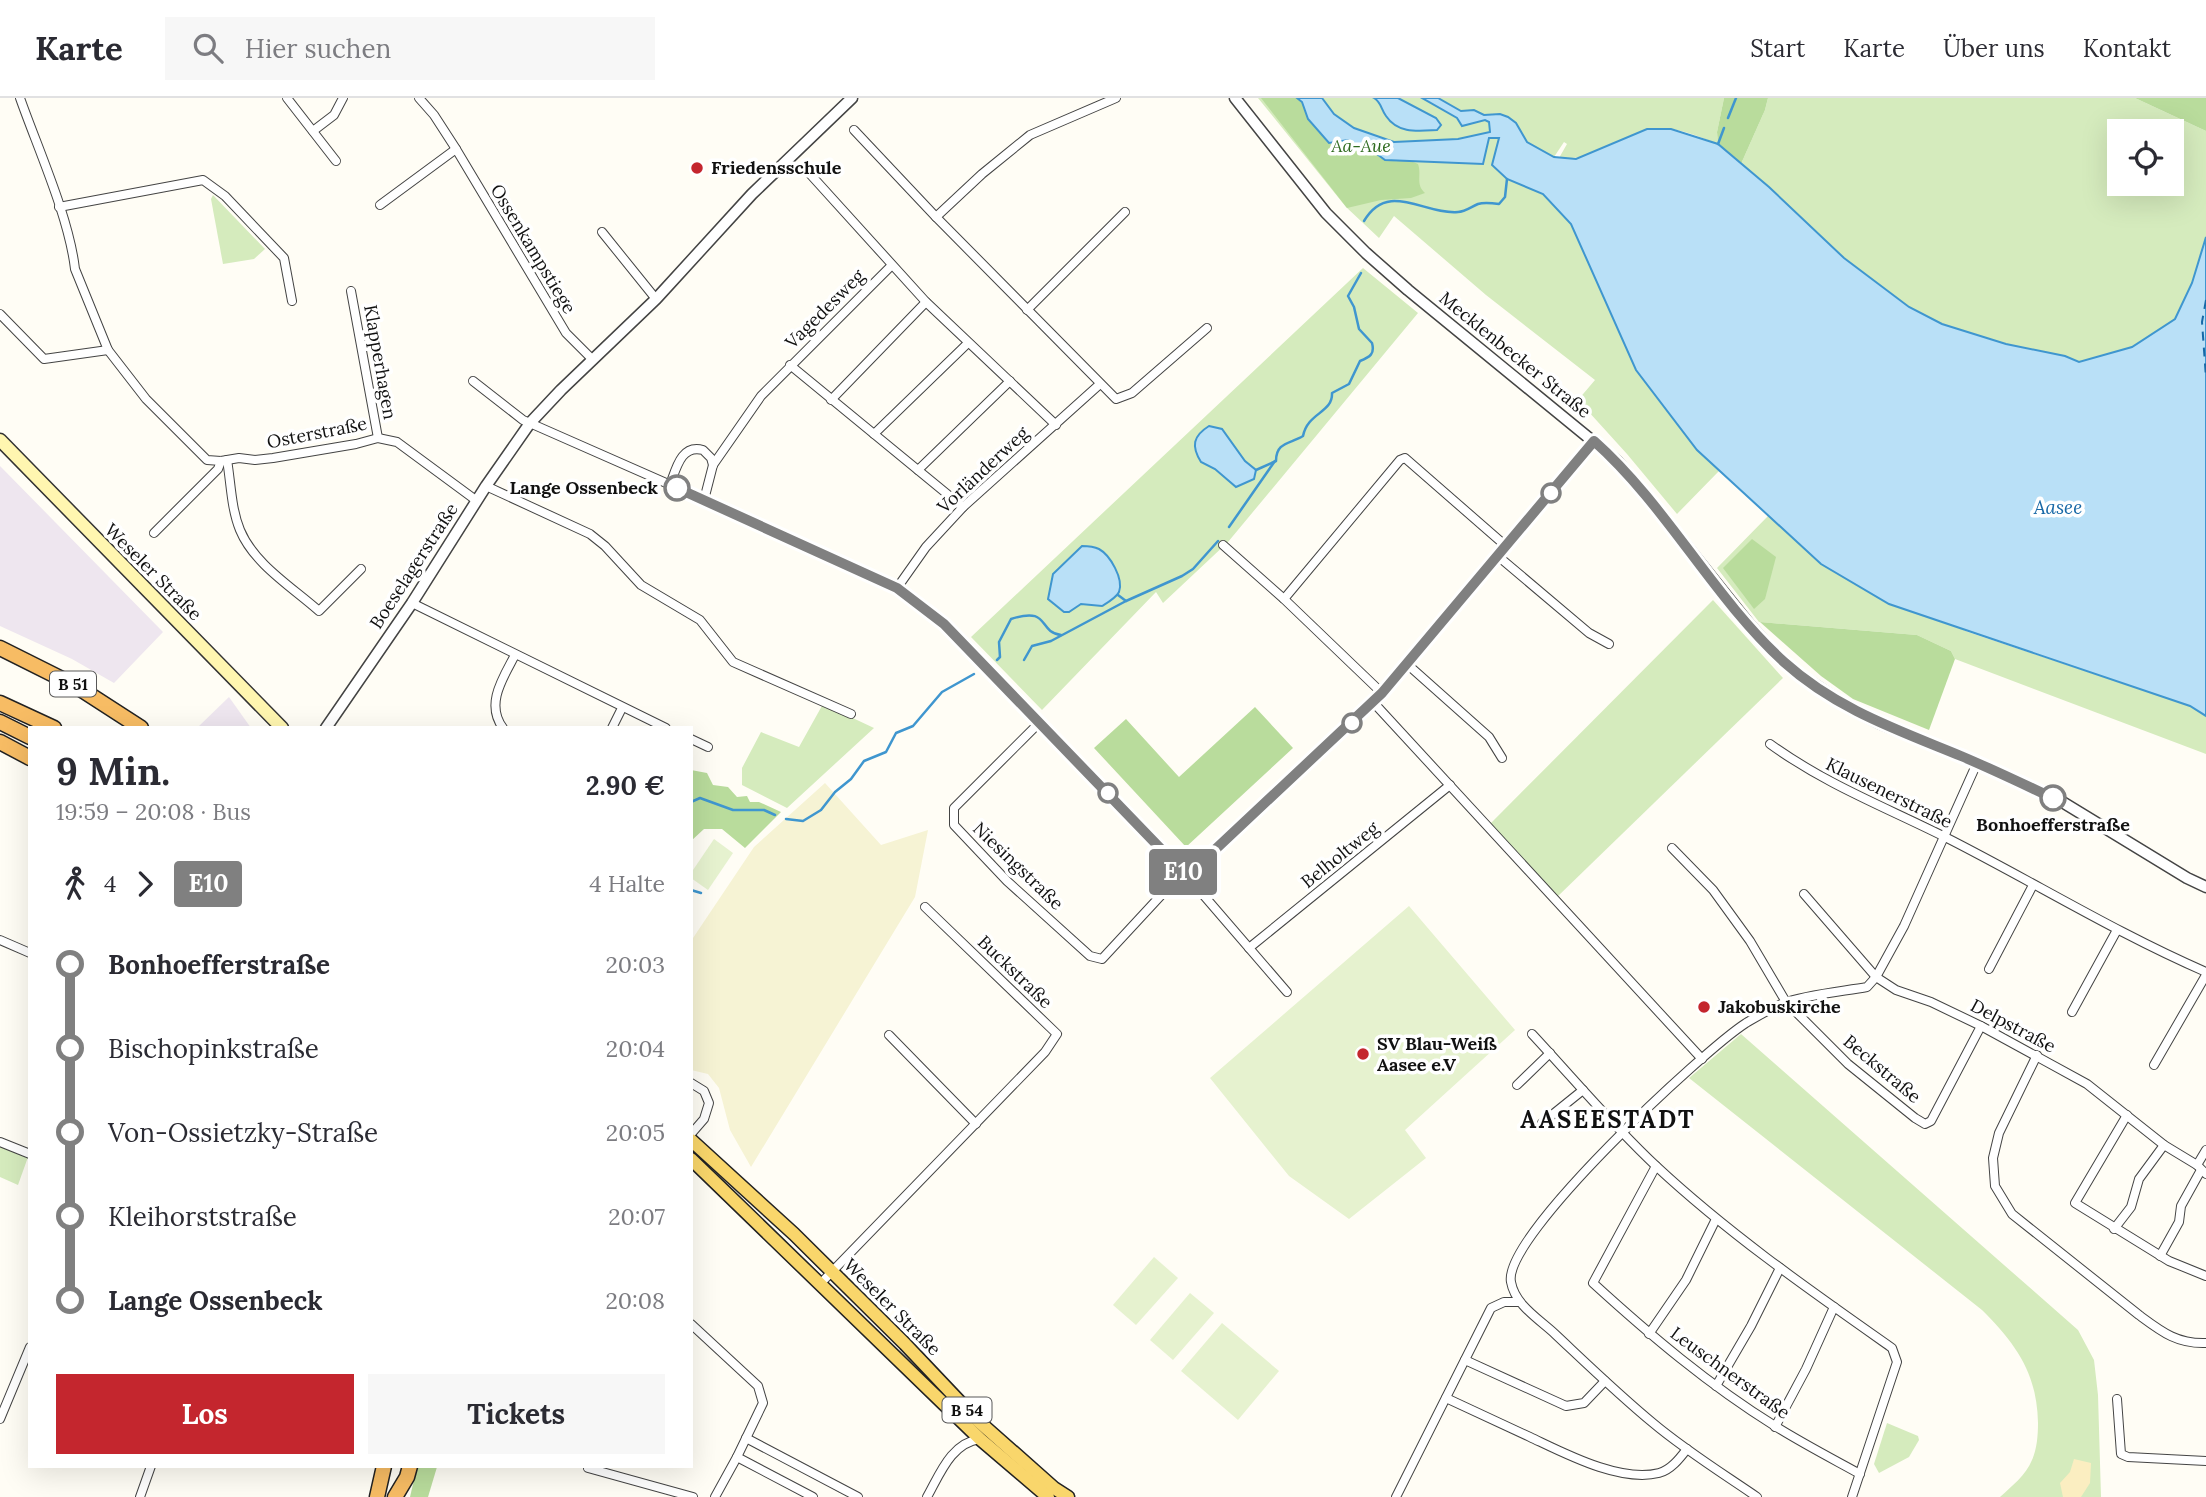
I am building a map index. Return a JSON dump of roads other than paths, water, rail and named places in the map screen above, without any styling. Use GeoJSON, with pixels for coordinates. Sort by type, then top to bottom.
{"type":"FeatureCollection","features":[{"type":"Feature","properties":{"kind":"highway","name":"B 51"},"geometry":{"type":"LineString","coordinates":[[0,648],[76,685],[138,726]]}},
{"type":"Feature","properties":{"kind":"highway"},"geometry":{"type":"LineString","coordinates":[[0,703],[50,726]]}},
{"type":"Feature","properties":{"kind":"highway"},"geometry":{"type":"LineString","coordinates":[[0,722],[28,736]]}},
{"type":"Feature","properties":{"kind":"highway"},"geometry":{"type":"LineString","coordinates":[[0,742],[28,757]]}},
{"type":"Feature","properties":{"kind":"highway"},"geometry":{"type":"LineString","coordinates":[[372,1497],[375,1468]]}},
{"type":"Feature","properties":{"kind":"highway"},"geometry":{"type":"LineString","coordinates":[[377,1497],[384,1468]]}},
{"type":"Feature","properties":{"kind":"highway"},"geometry":{"type":"LineString","coordinates":[[395,1497],[401,1468]]}},
{"type":"Feature","properties":{"kind":"highway"},"geometry":{"type":"LineString","coordinates":[[395,1497],[409,1468]]}},
{"type":"Feature","properties":{"kind":"main road","name":"Weseler Straße"},"geometry":{"type":"LineString","coordinates":[[0,440],[280,726]]}},
{"type":"Feature","properties":{"kind":"main road","name":"Weseler Straße"},"geometry":{"type":"LineString","coordinates":[[693,1142],[831,1271],[976,1419],[1054,1488],[1068,1497]]}},
{"type":"Feature","properties":{"kind":"main road","name":"Weseler Straße"},"geometry":{"type":"LineString","coordinates":[[693,1161],[821,1283],[974,1441],[1048,1497]]}},
{"type":"Feature","properties":{"kind":"street"},"geometry":{"type":"LineString","coordinates":[[20,98],[59,207],[75,269],[108,350],[146,399],[207,460],[224,461]]}},
{"type":"Feature","properties":{"kind":"street"},"geometry":{"type":"LineString","coordinates":[[287,98],[336,160]]}},
{"type":"Feature","properties":{"kind":"street"},"geometry":{"type":"LineString","coordinates":[[313,131],[334,115],[343,98]]}},
{"type":"Feature","properties":{"kind":"street","name":"Ossenkampstiege"},"geometry":{"type":"LineString","coordinates":[[419,98],[434,115],[456,149],[566,333],[592,359]]}},
{"type":"Feature","properties":{"kind":"street","name":"Boeselagerstraße"},"geometry":{"type":"LineString","coordinates":[[327,726],[530,423],[592,359],[656,299],[752,194],[852,98]]}},
{"type":"Feature","properties":{"kind":"street"},"geometry":{"type":"LineString","coordinates":[[936,217],[982,174],[1030,135],[1116,98]]}},
{"type":"Feature","properties":{"kind":"street","name":"Mecklenbecker Straße"},"geometry":{"type":"LineString","coordinates":[[1235,98],[1326,213],[1366,253],[1617,461],[1740,614],[1785,663],[1814,686],[1853,710],[2064,803],[2206,887]]}},
{"type":"Feature","properties":{"kind":"street"},"geometry":{"type":"LineString","coordinates":[[854,130],[1116,399],[1126,397],[1207,328]]}},
{"type":"Feature","properties":{"kind":"street"},"geometry":{"type":"LineString","coordinates":[[380,205],[456,149]]}},
{"type":"Feature","properties":{"kind":"street","name":"Vagedesweg"},"geometry":{"type":"LineString","coordinates":[[810,174],[926,302],[1056,425]]}},
{"type":"Feature","properties":{"kind":"street"},"geometry":{"type":"LineString","coordinates":[[59,207],[203,180],[226,196],[284,258],[292,302]]}},
{"type":"Feature","properties":{"kind":"street"},"geometry":{"type":"LineString","coordinates":[[1027,310],[1125,212]]}},
{"type":"Feature","properties":{"kind":"street"},"geometry":{"type":"LineString","coordinates":[[602,232],[656,299]]}},
{"type":"Feature","properties":{"kind":"street","name":"Vagedesweg"},"geometry":{"type":"LineString","coordinates":[[891,266],[790,365],[963,507]]}},
{"type":"Feature","properties":{"kind":"street","name":"Klapperhagen"},"geometry":{"type":"LineString","coordinates":[[351,291],[378,438]]}},
{"type":"Feature","properties":{"kind":"street"},"geometry":{"type":"LineString","coordinates":[[831,400],[926,302]]}},
{"type":"Feature","properties":{"kind":"street"},"geometry":{"type":"LineString","coordinates":[[0,314],[44,359],[108,350]]}},
{"type":"Feature","properties":{"kind":"street"},"geometry":{"type":"LineString","coordinates":[[874,434],[968,343]]}},
{"type":"Feature","properties":{"kind":"street"},"geometry":{"type":"LineString","coordinates":[[704,500],[713,465],[761,396],[790,365]]}},
{"type":"Feature","properties":{"kind":"street"},"geometry":{"type":"LineString","coordinates":[[473,381],[523,421],[897,588],[944,624],[1187,876],[1287,992]]}},
{"type":"Feature","properties":{"kind":"street"},"geometry":{"type":"LineString","coordinates":[[918,470],[1010,381]]}},
{"type":"Feature","properties":{"kind":"street","name":"Vorländerweg"},"geometry":{"type":"LineString","coordinates":[[897,588],[926,547],[963,507],[1100,384]]}},
{"type":"Feature","properties":{"kind":"street","name":"Osterstraße"},"geometry":{"type":"LineString","coordinates":[[224,461],[274,458],[378,438],[397,442],[477,501]]}},
{"type":"Feature","properties":{"kind":"street"},"geometry":{"type":"LineString","coordinates":[[1187,876],[1382,693],[1594,441]]}},
{"type":"Feature","properties":{"kind":"street"},"geometry":{"type":"LineString","coordinates":[[670,485],[681,457],[691,449],[703,450],[711,458],[713,465]]}},
{"type":"Feature","properties":{"kind":"street"},"geometry":{"type":"LineString","coordinates":[[1283,599],[1400,460],[1405,458],[1507,547]]}},
{"type":"Feature","properties":{"kind":"street"},"geometry":{"type":"LineString","coordinates":[[154,533],[224,461]]}},
{"type":"Feature","properties":{"kind":"street"},"geometry":{"type":"LineString","coordinates":[[224,461],[240,529],[250,547],[264,563],[319,611],[361,569]]}},
{"type":"Feature","properties":{"kind":"street"},"geometry":{"type":"LineString","coordinates":[[486,486],[590,534],[605,546],[641,585],[700,620],[733,662],[851,715]]}},
{"type":"Feature","properties":{"kind":"street"},"geometry":{"type":"LineString","coordinates":[[1223,545],[1382,693]]}},
{"type":"Feature","properties":{"kind":"street"},"geometry":{"type":"LineString","coordinates":[[1499,557],[1589,633],[1609,644]]}},
{"type":"Feature","properties":{"kind":"street"},"geometry":{"type":"LineString","coordinates":[[412,603],[662,726]]}},
{"type":"Feature","properties":{"kind":"street"},"geometry":{"type":"LineString","coordinates":[[502,726],[495,708],[496,692],[515,655]]}},
{"type":"Feature","properties":{"kind":"street"},"geometry":{"type":"LineString","coordinates":[[1407,664],[1489,737],[1502,758]]}},
{"type":"Feature","properties":{"kind":"street"},"geometry":{"type":"LineString","coordinates":[[1373,702],[1702,1059]]}},
{"type":"Feature","properties":{"kind":"street"},"geometry":{"type":"LineString","coordinates":[[613,726],[622,708]]}},
{"type":"Feature","properties":{"kind":"street","name":"Niesingstraße"},"geometry":{"type":"LineString","coordinates":[[1039,723],[954,808],[954,825],[1007,881],[1090,956],[1102,959],[1165,891],[1187,876]]}},
{"type":"Feature","properties":{"kind":"street"},"geometry":{"type":"LineString","coordinates":[[693,740],[708,747]]}},
{"type":"Feature","properties":{"kind":"street","name":"Klausenerstraße"},"geometry":{"type":"LineString","coordinates":[[1770,744],[1842,789],[1945,837],[2117,930],[2206,974],[2154,1065]]}},
{"type":"Feature","properties":{"kind":"street"},"geometry":{"type":"LineString","coordinates":[[1757,1497],[1687,1449],[1605,1381],[1519,1302],[1510,1281],[1510,1273],[1516,1258],[1547,1216],[1623,1133],[1702,1059],[1745,1024],[1786,1002],[1867,987],[1876,977],[1904,926],[1977,763]]}},
{"type":"Feature","properties":{"kind":"street","name":"Belholtweg"},"geometry":{"type":"LineString","coordinates":[[1249,948],[1450,785]]}},
{"type":"Feature","properties":{"kind":"street","name":"Beckstraße"},"geometry":{"type":"LineString","coordinates":[[1672,848],[1713,890],[1750,941],[1786,1002],[1848,1064],[1925,1124],[1931,1121],[1981,1026]]}},
{"type":"Feature","properties":{"kind":"street"},"geometry":{"type":"LineString","coordinates":[[1989,969],[2033,885]]}},
{"type":"Feature","properties":{"kind":"street"},"geometry":{"type":"LineString","coordinates":[[1804,894],[1876,977]]}},
{"type":"Feature","properties":{"kind":"street","name":"Buckstraße"},"geometry":{"type":"LineString","coordinates":[[821,1283],[1045,1052],[1057,1034],[926,907]]}},
{"type":"Feature","properties":{"kind":"street"},"geometry":{"type":"LineString","coordinates":[[2072,1012],[2117,930]]}},
{"type":"Feature","properties":{"kind":"street"},"geometry":{"type":"LineString","coordinates":[[0,940],[28,952]]}},
{"type":"Feature","properties":{"kind":"street","name":"Delpstraße"},"geometry":{"type":"LineString","coordinates":[[1876,977],[1896,990],[1931,1002],[1981,1026],[2087,1084],[2164,1145],[2201,1170]]}},
{"type":"Feature","properties":{"kind":"street"},"geometry":{"type":"LineString","coordinates":[[1532,1034],[1623,1133],[1716,1219],[1892,1348],[1897,1362],[1852,1497]]}},
{"type":"Feature","properties":{"kind":"street"},"geometry":{"type":"LineString","coordinates":[[889,1035],[976,1124]]}},
{"type":"Feature","properties":{"kind":"street"},"geometry":{"type":"LineString","coordinates":[[1517,1085],[1549,1053]]}},
{"type":"Feature","properties":{"kind":"street"},"geometry":{"type":"LineString","coordinates":[[2037,1055],[1999,1133],[1993,1158],[1996,1186],[2001,1195],[2012,1213],[2139,1315],[2160,1330],[2187,1343],[2206,1343]]}},
{"type":"Feature","properties":{"kind":"street"},"geometry":{"type":"LineString","coordinates":[[693,1084],[704,1091],[709,1104],[704,1119],[693,1132]]}},
{"type":"Feature","properties":{"kind":"street"},"geometry":{"type":"LineString","coordinates":[[1542,1123],[1583,1090]]}},
{"type":"Feature","properties":{"kind":"street"},"geometry":{"type":"LineString","coordinates":[[2127,1115],[2075,1203],[2160,1256],[2206,1276]]}},
{"type":"Feature","properties":{"kind":"street"},"geometry":{"type":"LineString","coordinates":[[0,1142],[28,1153]]}},
{"type":"Feature","properties":{"kind":"street"},"geometry":{"type":"LineString","coordinates":[[2114,1229],[2131,1207],[2139,1179],[2164,1145]]}},
{"type":"Feature","properties":{"kind":"street"},"geometry":{"type":"LineString","coordinates":[[2160,1256],[2179,1222],[2180,1206],[2201,1170],[2206,1150]]}},
{"type":"Feature","properties":{"kind":"street","name":"Leuschnerstraße"},"geometry":{"type":"LineString","coordinates":[[1656,1166],[1593,1283],[1649,1334],[1716,1386],[1775,1427],[1860,1474]]}},
{"type":"Feature","properties":{"kind":"street"},"geometry":{"type":"LineString","coordinates":[[1649,1334],[1686,1280],[1716,1219]]}},
{"type":"Feature","properties":{"kind":"street"},"geometry":{"type":"LineString","coordinates":[[1716,1386],[1751,1326],[1780,1268]]}},
{"type":"Feature","properties":{"kind":"street"},"geometry":{"type":"LineString","coordinates":[[1396,1497],[1491,1308],[1497,1303],[1519,1302]]}},
{"type":"Feature","properties":{"kind":"street"},"geometry":{"type":"LineString","coordinates":[[1775,1427],[1806,1369],[1834,1307]]}},
{"type":"Feature","properties":{"kind":"street"},"geometry":{"type":"LineString","coordinates":[[693,1326],[758,1386],[763,1403],[715,1497]]}},
{"type":"Feature","properties":{"kind":"street"},"geometry":{"type":"LineString","coordinates":[[0,1419],[28,1352]]}},
{"type":"Feature","properties":{"kind":"street"},"geometry":{"type":"LineString","coordinates":[[1465,1360],[1566,1406],[1584,1403],[1605,1381]]}},
{"type":"Feature","properties":{"kind":"street"},"geometry":{"type":"LineString","coordinates":[[1446,1398],[1547,1447],[1616,1471],[1648,1474],[1665,1470],[1687,1449]]}},
{"type":"Feature","properties":{"kind":"street"},"geometry":{"type":"LineString","coordinates":[[2117,1399],[2121,1454],[2128,1457],[2206,1461]]}},
{"type":"Feature","properties":{"kind":"street"},"geometry":{"type":"LineString","coordinates":[[747,1438],[859,1497]]}},
{"type":"Feature","properties":{"kind":"street"},"geometry":{"type":"LineString","coordinates":[[927,1497],[953,1453],[974,1441]]}},
{"type":"Feature","properties":{"kind":"street"},"geometry":{"type":"LineString","coordinates":[[737,1457],[813,1497]]}},
{"type":"Feature","properties":{"kind":"street"},"geometry":{"type":"LineString","coordinates":[[140,1497],[150,1468]]}},
{"type":"Feature","properties":{"kind":"street"},"geometry":{"type":"LineString","coordinates":[[588,1468],[693,1497]]}},
{"type":"Feature","properties":{"kind":"water","name":"Aasee"},"geometry":{"type":"Polygon","coordinates":[[[1297,98],[1322,98],[1334,114],[1354,128],[1394,142],[1458,139],[1490,132],[1489,122],[1485,120],[1462,126],[1457,118],[1422,98],[1438,98],[1461,111],[1474,110],[1484,115],[1500,114],[1508,117],[1516,123],[1527,142],[1554,157],[1576,159],[1647,129],[1671,129],[1718,144],[1769,187],[1844,258],[1909,307],[1942,324],[2006,344],[2065,356],[2079,362],[2132,347],[2175,319],[2192,283],[2206,237],[2206,716],[2190,706],[1889,604],[1821,564],[1697,450],[1636,370],[1571,224],[1543,194],[1507,179],[1492,165],[1499,138],[1489,138],[1483,164],[1385,160],[1366,146],[1357,146],[1348,140],[1329,143],[1308,119],[1302,102],[1297,98]]]}},
{"type":"Feature","properties":{"kind":"water"},"geometry":{"type":"Polygon","coordinates":[[[1374,98],[1398,98],[1436,118],[1441,125],[1437,130],[1402,129],[1391,122],[1374,98]]]}},
{"type":"Feature","properties":{"kind":"water"},"geometry":{"type":"Polygon","coordinates":[[[1209,426],[1222,429],[1245,461],[1256,470],[1254,479],[1236,487],[1215,469],[1201,462],[1195,442],[1209,426]]]}},
{"type":"Feature","properties":{"kind":"water"},"geometry":{"type":"Polygon","coordinates":[[[1082,546],[1097,548],[1107,556],[1118,574],[1119,592],[1102,606],[1081,604],[1069,612],[1064,612],[1048,599],[1053,574],[1082,546]]]}},
{"type":"Feature","properties":{"kind":"waterway"},"geometry":{"type":"LineString","coordinates":[[1728,118],[1736,98]]}},
{"type":"Feature","properties":{"kind":"waterway"},"geometry":{"type":"LineString","coordinates":[[1718,144],[1724,128]]}},
{"type":"Feature","properties":{"kind":"waterway"},"geometry":{"type":"LineString","coordinates":[[1364,221],[1374,209],[1395,201],[1445,212],[1466,210],[1480,203],[1499,204],[1505,197],[1507,179]]}},
{"type":"Feature","properties":{"kind":"waterway"},"geometry":{"type":"LineString","coordinates":[[1256,470],[1276,461],[1281,447],[1303,436],[1310,422],[1329,405],[1332,393],[1349,384],[1360,361],[1372,352],[1372,343],[1359,329],[1354,307],[1348,296],[1361,273]]}},
{"type":"Feature","properties":{"kind":"waterway"},"geometry":{"type":"LineString","coordinates":[[1229,527],[1275,461]]}},
{"type":"Feature","properties":{"kind":"waterway"},"geometry":{"type":"LineString","coordinates":[[1024,660],[1032,646],[1051,641],[1126,601],[1182,576],[1193,569],[1218,541]]}},
{"type":"Feature","properties":{"kind":"waterway"},"geometry":{"type":"LineString","coordinates":[[1118,595],[1126,601]]}},
{"type":"Feature","properties":{"kind":"waterway"},"geometry":{"type":"LineString","coordinates":[[997,660],[1000,657],[999,642],[1011,619],[1032,616],[1042,621],[1054,633],[1061,635]]}},
{"type":"Feature","properties":{"kind":"waterway"},"geometry":{"type":"LineString","coordinates":[[786,819],[803,821],[821,810],[835,792],[851,779],[864,761],[886,752],[896,733],[913,726],[942,692],[974,674]]}},
{"type":"Feature","properties":{"kind":"waterway"},"geometry":{"type":"LineString","coordinates":[[693,801],[700,798],[733,810],[764,810],[775,815]]}},
{"type":"Feature","properties":{"kind":"waterway"},"geometry":{"type":"LineString","coordinates":[[693,891],[701,893]]}},
{"type":"Feature","properties":{"kind":"place","name":"Friedensschule"},"geometry":{"type":"Point","coordinates":[697,168]}},
{"type":"Feature","properties":{"kind":"place","name":"Lange Ossenbeck"},"geometry":{"type":"Point","coordinates":[677,488]}},
{"type":"Feature","properties":{"kind":"place","name":"Bonhoefferstraße"},"geometry":{"type":"Point","coordinates":[2053,798]}},
{"type":"Feature","properties":{"kind":"place","name":"Jakobuskirche"},"geometry":{"type":"Point","coordinates":[1704,1007]}},
{"type":"Feature","properties":{"kind":"place","name":"SV Blau-Weiß Aasee e.V"},"geometry":{"type":"Point","coordinates":[1363,1054]}},
{"type":"Feature","properties":{"kind":"district","name":"AASEESTADT"},"geometry":{"type":"Point","coordinates":[1608,1120]}},
{"type":"Feature","properties":{"kind":"park label","name":"Aa-Aue"},"geometry":{"type":"Point","coordinates":[1361,146]}}]}
